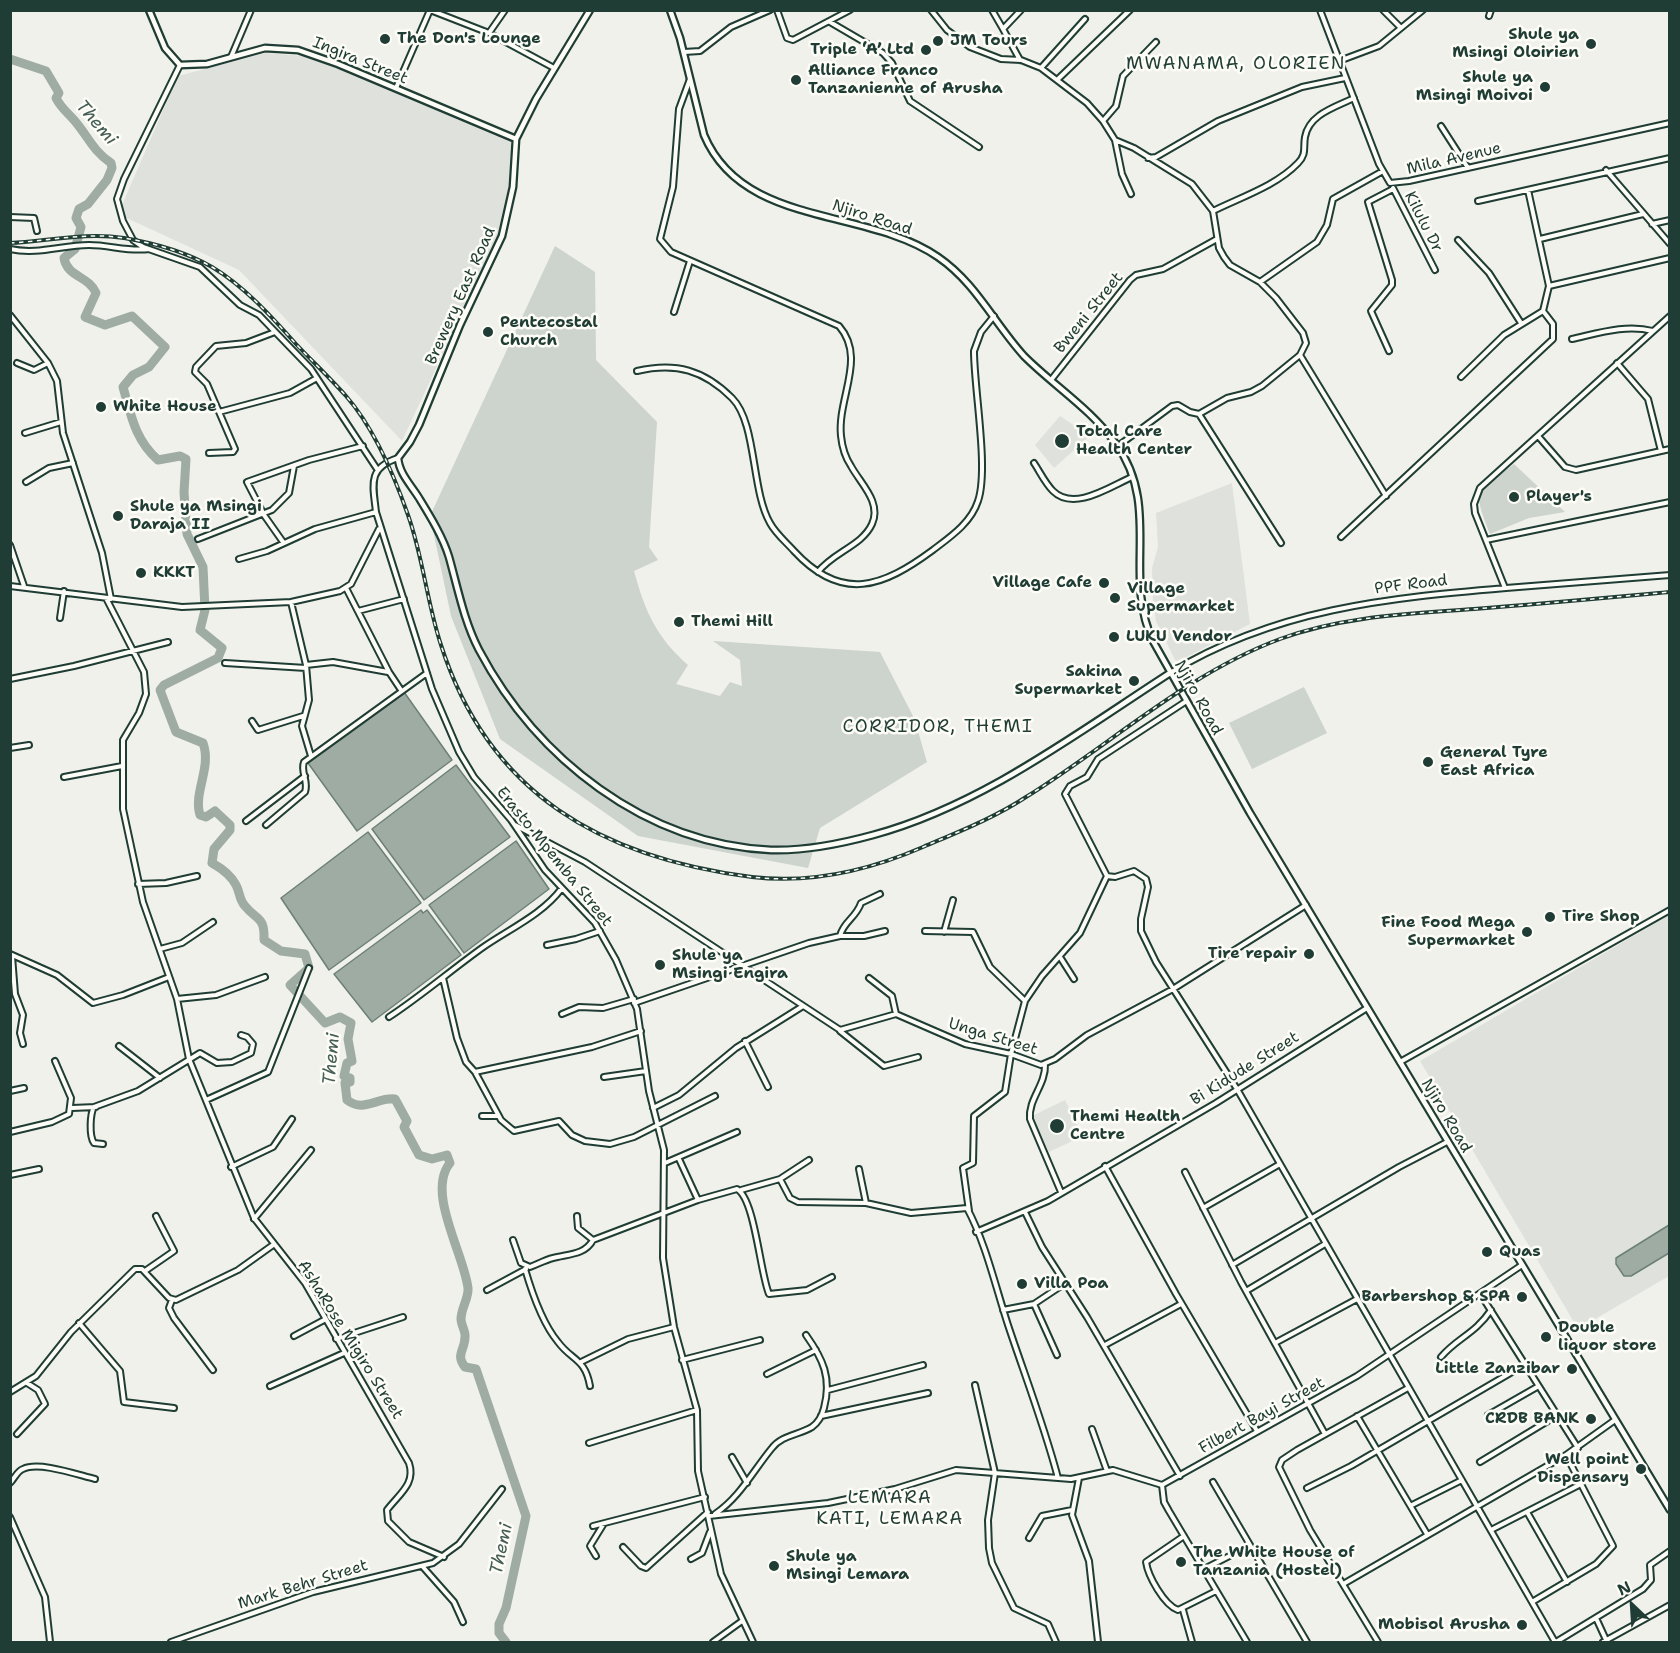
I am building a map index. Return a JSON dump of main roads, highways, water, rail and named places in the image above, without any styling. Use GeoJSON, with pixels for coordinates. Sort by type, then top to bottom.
{"type":"FeatureCollection","features":[{"type":"Feature","properties":{"kind":"waterway","name":"Themi"},"geometry":{"type":"LineString","coordinates":[[10,59],[46,71],[59,93],[56,98],[60,105],[95,148],[111,163],[112,168],[107,180],[88,204],[79,209],[76,218],[81,227],[75,249],[64,258],[69,269],[93,287],[96,293],[85,317],[105,325],[132,316],[165,347],[149,367],[133,375],[123,387],[135,426],[150,452],[158,460],[180,456],[186,459],[184,492],[187,534],[203,567],[205,610],[200,630],[222,648],[218,658],[164,685],[160,690],[176,732],[203,743],[205,762],[198,806],[200,815],[206,817],[215,811],[230,825],[230,830],[214,849],[212,863],[226,872],[234,881],[243,904],[262,923],[264,940],[281,951],[305,954],[309,968],[290,985],[325,1023],[340,1017],[351,1023],[348,1039],[352,1061],[347,1063],[344,1076],[350,1078],[350,1082],[345,1083],[347,1100],[353,1104],[365,1105],[395,1099],[407,1121],[404,1127],[419,1155],[432,1159],[447,1155],[450,1163],[444,1175],[442,1190],[444,1206],[468,1288],[461,1315],[465,1335],[461,1359],[465,1367],[476,1369],[526,1516],[506,1608],[499,1624],[499,1633],[506,1642]]}},
{"type":"Feature","properties":{"kind":"railway"},"geometry":{"type":"LineString","coordinates":[[10,243],[96,236],[135,240],[192,257],[212,267],[246,292],[346,396],[366,422],[382,452],[408,515],[441,645],[462,697],[489,742],[521,779],[559,810],[601,835],[647,854],[698,868],[774,879],[818,877],[861,868],[903,855],[1001,812],[1057,777],[1212,671],[1280,639],[1303,631],[1376,617],[1670,592]]}},
{"type":"Feature","properties":{"kind":"place","name":"The Don's Lounge"},"geometry":{"type":"Point","coordinates":[385,39]}},
{"type":"Feature","properties":{"kind":"place","name":"JM Tours"},"geometry":{"type":"Point","coordinates":[938,41]}},
{"type":"Feature","properties":{"kind":"place","name":"Shule ya Msingi Oloirien"},"geometry":{"type":"Point","coordinates":[1591,44]}},
{"type":"Feature","properties":{"kind":"place","name":"Triple ‘A’ Ltd"},"geometry":{"type":"Point","coordinates":[926,50]}},
{"type":"Feature","properties":{"kind":"place","name":"Alliance Franco Tanzanienne of Arusha"},"geometry":{"type":"Point","coordinates":[796,80]}},
{"type":"Feature","properties":{"kind":"place","name":"Shule ya Msingi Moivoi"},"geometry":{"type":"Point","coordinates":[1545,87]}},
{"type":"Feature","properties":{"kind":"place","name":"Pentecostal Church"},"geometry":{"type":"Point","coordinates":[488,332]}},
{"type":"Feature","properties":{"kind":"place","name":"White House"},"geometry":{"type":"Point","coordinates":[101,407]}},
{"type":"Feature","properties":{"kind":"place","name":"Total Care Health Center"},"geometry":{"type":"Point","coordinates":[1062,441]}},
{"type":"Feature","properties":{"kind":"place","name":"Player's"},"geometry":{"type":"Point","coordinates":[1514,497]}},
{"type":"Feature","properties":{"kind":"place","name":"Shule ya Msingi Daraja II"},"geometry":{"type":"Point","coordinates":[118,516]}},
{"type":"Feature","properties":{"kind":"place","name":"KKKT"},"geometry":{"type":"Point","coordinates":[141,573]}},
{"type":"Feature","properties":{"kind":"place","name":"Village Cafe"},"geometry":{"type":"Point","coordinates":[1104,583]}},
{"type":"Feature","properties":{"kind":"place","name":"Village Supermarket"},"geometry":{"type":"Point","coordinates":[1115,598]}},
{"type":"Feature","properties":{"kind":"place","name":"Themi Hill"},"geometry":{"type":"Point","coordinates":[679,622]}},
{"type":"Feature","properties":{"kind":"place","name":"LUKU Vendor"},"geometry":{"type":"Point","coordinates":[1114,637]}},
{"type":"Feature","properties":{"kind":"place","name":"Sakina Supermarket"},"geometry":{"type":"Point","coordinates":[1134,681]}},
{"type":"Feature","properties":{"kind":"place","name":"General Tyre East Africa"},"geometry":{"type":"Point","coordinates":[1428,762]}},
{"type":"Feature","properties":{"kind":"place","name":"Tire Shop"},"geometry":{"type":"Point","coordinates":[1550,917]}},
{"type":"Feature","properties":{"kind":"place","name":"Fine Food Mega Supermarket"},"geometry":{"type":"Point","coordinates":[1527,932]}},
{"type":"Feature","properties":{"kind":"place","name":"Tire repair"},"geometry":{"type":"Point","coordinates":[1309,954]}},
{"type":"Feature","properties":{"kind":"place","name":"Shule ya Msingi Engira"},"geometry":{"type":"Point","coordinates":[660,965]}},
{"type":"Feature","properties":{"kind":"place","name":"Themi Health Centre"},"geometry":{"type":"Point","coordinates":[1057,1126]}},
{"type":"Feature","properties":{"kind":"place","name":"Quas"},"geometry":{"type":"Point","coordinates":[1487,1252]}},
{"type":"Feature","properties":{"kind":"place","name":"Villa Poa"},"geometry":{"type":"Point","coordinates":[1022,1284]}},
{"type":"Feature","properties":{"kind":"place","name":"Barbershop & SPA"},"geometry":{"type":"Point","coordinates":[1522,1297]}},
{"type":"Feature","properties":{"kind":"place","name":"Double liquor store"},"geometry":{"type":"Point","coordinates":[1546,1337]}},
{"type":"Feature","properties":{"kind":"place","name":"Little Zanzibar"},"geometry":{"type":"Point","coordinates":[1572,1369]}},
{"type":"Feature","properties":{"kind":"place","name":"CRDB BANK"},"geometry":{"type":"Point","coordinates":[1591,1419]}},
{"type":"Feature","properties":{"kind":"place","name":"Well point Dispensary"},"geometry":{"type":"Point","coordinates":[1641,1469]}},
{"type":"Feature","properties":{"kind":"place","name":"The White House of Tanzania (Hostel)"},"geometry":{"type":"Point","coordinates":[1181,1562]}},
{"type":"Feature","properties":{"kind":"place","name":"Shule ya Msingi Lemara"},"geometry":{"type":"Point","coordinates":[774,1566]}},
{"type":"Feature","properties":{"kind":"place","name":"Mobisol Arusha"},"geometry":{"type":"Point","coordinates":[1522,1625]}},
{"type":"Feature","properties":{"kind":"district","name":"MWANAMA, OLORIEN"},"geometry":{"type":"Point","coordinates":[1236,64]}},
{"type":"Feature","properties":{"kind":"district","name":"CORRIDOR, THEMI"},"geometry":{"type":"Point","coordinates":[938,727]}},
{"type":"Feature","properties":{"kind":"district","name":"LEMARA KATI, LEMARA"},"geometry":{"type":"Point","coordinates":[890,1508]}}]}
